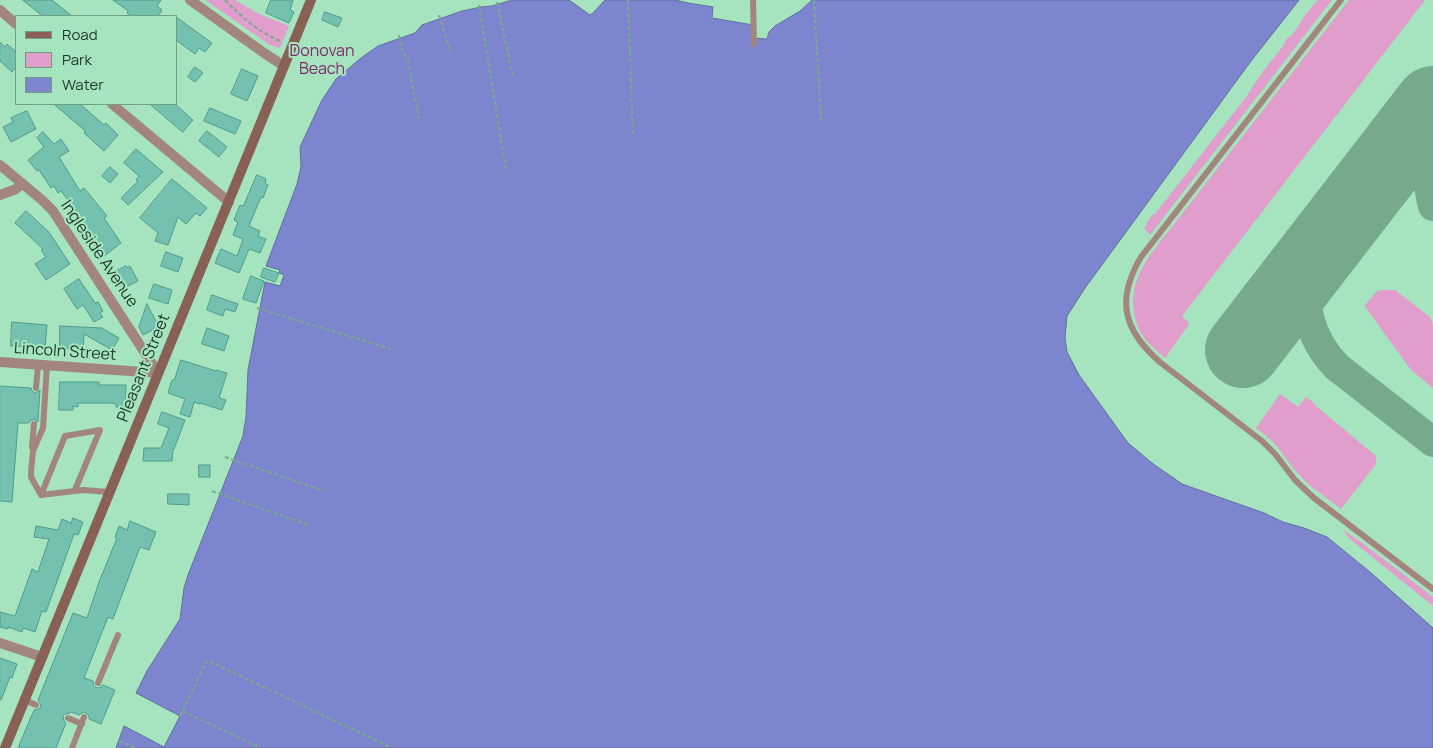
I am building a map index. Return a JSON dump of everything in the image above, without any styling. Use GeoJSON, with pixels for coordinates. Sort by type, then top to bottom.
{"type":"FeatureCollection","features":[{"type":"Feature","properties":{"kind":"main road","name":"Pleasant Street"},"geometry":{"type":"LineString","coordinates":[[5,748],[311,0]]}},
{"type":"Feature","properties":{"kind":"street"},"geometry":{"type":"LineString","coordinates":[[190,0],[284,66]]}},
{"type":"Feature","properties":{"kind":"street"},"geometry":{"type":"LineString","coordinates":[[0,10],[15,23]]}},
{"type":"Feature","properties":{"kind":"street"},"geometry":{"type":"LineString","coordinates":[[113,105],[229,202]]}},
{"type":"Feature","properties":{"kind":"street","name":"Ingleside Avenue"},"geometry":{"type":"LineString","coordinates":[[0,165],[48,205],[58,217],[158,373]]}},
{"type":"Feature","properties":{"kind":"street"},"geometry":{"type":"LineString","coordinates":[[0,195],[16,189],[22,183]]}},
{"type":"Feature","properties":{"kind":"street","name":"Lincoln Street"},"geometry":{"type":"LineString","coordinates":[[0,362],[158,373]]}},
{"type":"Feature","properties":{"kind":"street"},"geometry":{"type":"LineString","coordinates":[[0,644],[42,657]]}},
{"type":"Feature","properties":{"kind":"lane"},"geometry":{"type":"LineString","coordinates":[[753,0],[754,44]]}},
{"type":"Feature","properties":{"kind":"lane"},"geometry":{"type":"LineString","coordinates":[[1340,0],[1141,257],[1128,283],[1126,309],[1129,324],[1147,352],[1262,441],[1275,454],[1295,480],[1314,498],[1433,589]]}},
{"type":"Feature","properties":{"kind":"lane"},"geometry":{"type":"LineString","coordinates":[[36,388],[42,365]]}},
{"type":"Feature","properties":{"kind":"lane"},"geometry":{"type":"LineString","coordinates":[[32,455],[42,431],[42,365]]}},
{"type":"Feature","properties":{"kind":"lane"},"geometry":{"type":"LineString","coordinates":[[34,424],[31,475],[41,495]]}},
{"type":"Feature","properties":{"kind":"lane"},"geometry":{"type":"LineString","coordinates":[[41,495],[65,436],[100,430],[75,490]]}},
{"type":"Feature","properties":{"kind":"lane"},"geometry":{"type":"LineString","coordinates":[[41,495],[75,490],[110,492]]}},
{"type":"Feature","properties":{"kind":"lane"},"geometry":{"type":"LineString","coordinates":[[98,683],[118,634]]}},
{"type":"Feature","properties":{"kind":"lane"},"geometry":{"type":"LineString","coordinates":[[24,700],[36,705]]}},
{"type":"Feature","properties":{"kind":"lane"},"geometry":{"type":"LineString","coordinates":[[68,718],[83,720],[72,748]]}},
{"type":"Feature","properties":{"kind":"path"},"geometry":{"type":"LineString","coordinates":[[225,0],[242,18],[259,31],[282,42]]}},
{"type":"Feature","properties":{"kind":"path"},"geometry":{"type":"LineString","coordinates":[[628,0],[633,137]]}},
{"type":"Feature","properties":{"kind":"path"},"geometry":{"type":"LineString","coordinates":[[814,0],[821,120]]}},
{"type":"Feature","properties":{"kind":"path"},"geometry":{"type":"LineString","coordinates":[[497,2],[513,78]]}},
{"type":"Feature","properties":{"kind":"path"},"geometry":{"type":"LineString","coordinates":[[479,5],[506,171]]}},
{"type":"Feature","properties":{"kind":"path"},"geometry":{"type":"LineString","coordinates":[[439,15],[451,53]]}},
{"type":"Feature","properties":{"kind":"path"},"geometry":{"type":"LineString","coordinates":[[399,35],[402,50],[408,61],[419,119]]}},
{"type":"Feature","properties":{"kind":"path"},"geometry":{"type":"LineString","coordinates":[[257,308],[390,349]]}},
{"type":"Feature","properties":{"kind":"path"},"geometry":{"type":"LineString","coordinates":[[225,457],[324,490]]}},
{"type":"Feature","properties":{"kind":"path"},"geometry":{"type":"LineString","coordinates":[[212,491],[311,526]]}},
{"type":"Feature","properties":{"kind":"path"},"geometry":{"type":"LineString","coordinates":[[180,716],[207,660],[392,748]]}},
{"type":"Feature","properties":{"kind":"path"},"geometry":{"type":"LineString","coordinates":[[183,711],[260,748]]}},
{"type":"Feature","properties":{"kind":"path"},"geometry":{"type":"LineString","coordinates":[[119,741],[135,748]]}},
{"type":"Feature","properties":{"kind":"green space"},"geometry":{"type":"Polygon","coordinates":[[[205,0],[235,0],[259,14],[289,26],[280,48],[270,45],[205,0]]]}},
{"type":"Feature","properties":{"kind":"green space"},"geometry":{"type":"Polygon","coordinates":[[[1318,0],[1332,0],[1150,235],[1144,228],[1152,215],[1155,214],[1246,97],[1263,71],[1284,45],[1286,39],[1293,34],[1305,15],[1318,0]]]}},
{"type":"Feature","properties":{"kind":"green space"},"geometry":{"type":"Polygon","coordinates":[[[1349,0],[1425,0],[1182,316],[1189,323],[1188,326],[1165,358],[1145,339],[1136,323],[1133,299],[1135,284],[1141,270],[1160,242],[1349,0]]]}},
{"type":"Feature","properties":{"kind":"green space"},"geometry":{"type":"Polygon","coordinates":[[[1395,290],[1430,317],[1433,325],[1433,388],[1411,370],[1366,308],[1365,305],[1377,291],[1395,290]]]}},
{"type":"Feature","properties":{"kind":"green space"},"geometry":{"type":"Polygon","coordinates":[[[1280,394],[1298,407],[1306,397],[1376,456],[1376,464],[1341,509],[1308,484],[1271,440],[1256,428],[1280,394]]]}},
{"type":"Feature","properties":{"kind":"green space"},"geometry":{"type":"Polygon","coordinates":[[[1342,529],[1433,597],[1433,606],[1350,539],[1342,529]]]}},
{"type":"Feature","properties":{"kind":"water"},"geometry":{"type":"Polygon","coordinates":[[[512,0],[569,0],[590,15],[605,0],[675,0],[713,7],[712,18],[753,25],[752,38],[767,39],[769,32],[775,26],[800,11],[812,0],[1299,0],[1251,61],[1085,288],[1067,316],[1065,337],[1067,352],[1079,375],[1128,443],[1152,463],[1182,484],[1327,537],[1433,628],[1433,748],[116,748],[124,726],[164,747],[180,716],[136,693],[147,671],[180,619],[184,588],[188,575],[243,436],[246,417],[248,370],[265,282],[280,286],[284,275],[279,273],[280,270],[266,266],[297,184],[301,167],[300,147],[322,100],[336,79],[378,46],[415,33],[422,25],[462,11],[492,6],[512,0]]]}},
{"type":"Feature","properties":{"kind":"building"},"geometry":{"type":"Polygon","coordinates":[[[23,0],[52,0],[71,15],[42,15],[23,0]]]}},
{"type":"Feature","properties":{"kind":"building"},"geometry":{"type":"Polygon","coordinates":[[[113,0],[161,0],[157,6],[162,10],[159,15],[130,15],[127,13],[128,11],[113,0]]]}},
{"type":"Feature","properties":{"kind":"building"},"geometry":{"type":"Polygon","coordinates":[[[271,0],[293,0],[290,10],[294,12],[289,23],[266,13],[271,0]]]}},
{"type":"Feature","properties":{"kind":"building"},"geometry":{"type":"Polygon","coordinates":[[[325,12],[342,18],[338,27],[322,20],[325,12]]]}},
{"type":"Feature","properties":{"kind":"building"},"geometry":{"type":"Polygon","coordinates":[[[178,18],[212,43],[205,52],[199,48],[195,54],[178,41],[178,18]]]}},
{"type":"Feature","properties":{"kind":"building"},"geometry":{"type":"Polygon","coordinates":[[[0,42],[5,47],[7,44],[15,51],[15,68],[12,72],[0,61],[0,42]]]}},
{"type":"Feature","properties":{"kind":"building"},"geometry":{"type":"Polygon","coordinates":[[[195,67],[203,73],[195,82],[188,77],[195,67]]]}},
{"type":"Feature","properties":{"kind":"building"},"geometry":{"type":"Polygon","coordinates":[[[242,69],[258,76],[247,101],[231,94],[242,69]]]}},
{"type":"Feature","properties":{"kind":"building"},"geometry":{"type":"Polygon","coordinates":[[[55,105],[81,105],[104,125],[106,123],[118,135],[104,151],[84,133],[85,131],[55,105]]]}},
{"type":"Feature","properties":{"kind":"building"},"geometry":{"type":"Polygon","coordinates":[[[151,105],[176,105],[193,120],[183,132],[151,105]]]}},
{"type":"Feature","properties":{"kind":"building"},"geometry":{"type":"Polygon","coordinates":[[[210,108],[241,121],[235,134],[204,121],[210,108]]]}},
{"type":"Feature","properties":{"kind":"building"},"geometry":{"type":"Polygon","coordinates":[[[27,111],[36,129],[11,142],[3,127],[13,122],[11,118],[27,111]]]}},
{"type":"Feature","properties":{"kind":"building"},"geometry":{"type":"Polygon","coordinates":[[[207,131],[227,147],[219,157],[199,141],[207,131]]]}},
{"type":"Feature","properties":{"kind":"building"},"geometry":{"type":"Polygon","coordinates":[[[43,132],[54,144],[61,139],[69,151],[59,157],[80,191],[84,188],[107,216],[104,218],[121,243],[103,257],[79,225],[84,221],[61,191],[58,193],[54,186],[51,188],[39,170],[37,171],[28,160],[44,147],[37,138],[43,132]]]}},
{"type":"Feature","properties":{"kind":"building"},"geometry":{"type":"Polygon","coordinates":[[[136,149],[163,172],[128,205],[121,198],[138,181],[136,180],[139,176],[124,163],[136,149]]]}},
{"type":"Feature","properties":{"kind":"building"},"geometry":{"type":"Polygon","coordinates":[[[110,167],[118,174],[110,183],[102,176],[110,167]]]}},
{"type":"Feature","properties":{"kind":"building"},"geometry":{"type":"Polygon","coordinates":[[[257,175],[266,179],[265,183],[268,185],[249,226],[260,231],[258,236],[266,239],[260,253],[249,249],[239,273],[215,263],[221,249],[237,256],[243,239],[233,235],[238,222],[234,220],[240,205],[243,206],[257,175]]]}},
{"type":"Feature","properties":{"kind":"building"},"geometry":{"type":"Polygon","coordinates":[[[172,179],[207,208],[200,216],[196,213],[186,224],[178,217],[168,245],[155,241],[158,233],[140,218],[172,179]]]}},
{"type":"Feature","properties":{"kind":"building"},"geometry":{"type":"Polygon","coordinates":[[[26,211],[49,232],[70,264],[46,280],[35,264],[46,257],[41,250],[43,249],[15,223],[26,211]]]}},
{"type":"Feature","properties":{"kind":"building"},"geometry":{"type":"Polygon","coordinates":[[[166,252],[183,258],[178,272],[161,266],[166,252]]]}},
{"type":"Feature","properties":{"kind":"building"},"geometry":{"type":"Polygon","coordinates":[[[126,266],[127,268],[130,266],[138,281],[124,288],[122,285],[115,288],[110,278],[116,275],[115,272],[126,266]]]}},
{"type":"Feature","properties":{"kind":"building"},"geometry":{"type":"Polygon","coordinates":[[[264,268],[279,273],[275,282],[261,277],[264,268]]]}},
{"type":"Feature","properties":{"kind":"building"},"geometry":{"type":"Polygon","coordinates":[[[251,276],[264,281],[256,303],[243,299],[251,276]]]}},
{"type":"Feature","properties":{"kind":"building"},"geometry":{"type":"Polygon","coordinates":[[[79,279],[95,303],[98,302],[103,311],[100,313],[103,317],[94,322],[83,305],[77,309],[64,289],[79,279]]]}},
{"type":"Feature","properties":{"kind":"building"},"geometry":{"type":"Polygon","coordinates":[[[154,284],[172,290],[168,304],[149,298],[154,284]]]}},
{"type":"Feature","properties":{"kind":"building"},"geometry":{"type":"Polygon","coordinates":[[[212,295],[238,304],[235,312],[225,309],[223,316],[207,310],[212,295]]]}},
{"type":"Feature","properties":{"kind":"building"},"geometry":{"type":"Polygon","coordinates":[[[147,304],[159,327],[143,335],[139,327],[147,304]]]}},
{"type":"Feature","properties":{"kind":"building"},"geometry":{"type":"Polygon","coordinates":[[[12,322],[47,325],[45,348],[11,346],[12,322]]]}},
{"type":"Feature","properties":{"kind":"building"},"geometry":{"type":"Polygon","coordinates":[[[60,326],[102,328],[119,338],[112,350],[84,334],[83,350],[60,348],[60,326]]]}},
{"type":"Feature","properties":{"kind":"building"},"geometry":{"type":"Polygon","coordinates":[[[207,328],[229,336],[224,351],[202,344],[207,328]]]}},
{"type":"Feature","properties":{"kind":"building"},"geometry":{"type":"Polygon","coordinates":[[[181,360],[227,373],[219,398],[226,400],[222,410],[194,402],[190,417],[180,414],[185,399],[168,393],[181,360]]]}},
{"type":"Feature","properties":{"kind":"building"},"geometry":{"type":"Polygon","coordinates":[[[60,382],[99,382],[99,385],[126,385],[125,407],[116,407],[116,404],[110,403],[78,403],[78,407],[73,406],[73,410],[59,410],[60,382]]]}},
{"type":"Feature","properties":{"kind":"building"},"geometry":{"type":"Polygon","coordinates":[[[0,386],[31,388],[35,393],[40,390],[38,422],[34,419],[29,423],[18,423],[12,502],[0,501],[0,386]]]}},
{"type":"Feature","properties":{"kind":"building"},"geometry":{"type":"Polygon","coordinates":[[[162,412],[185,420],[173,449],[172,461],[143,461],[144,448],[161,448],[169,428],[158,424],[162,412]]]}},
{"type":"Feature","properties":{"kind":"building"},"geometry":{"type":"Polygon","coordinates":[[[199,465],[210,465],[210,477],[199,477],[199,465]]]}},
{"type":"Feature","properties":{"kind":"building"},"geometry":{"type":"Polygon","coordinates":[[[168,494],[189,494],[189,505],[168,504],[168,494]]]}},
{"type":"Feature","properties":{"kind":"building"},"geometry":{"type":"Polygon","coordinates":[[[73,518],[83,522],[78,535],[74,534],[46,612],[42,611],[35,632],[23,628],[22,632],[8,627],[8,629],[0,627],[0,612],[15,616],[32,569],[38,572],[49,539],[34,537],[36,526],[58,530],[62,519],[71,523],[73,518]]]}},
{"type":"Feature","properties":{"kind":"building"},"geometry":{"type":"Polygon","coordinates":[[[130,521],[156,532],[149,550],[140,547],[113,619],[108,617],[84,678],[93,681],[94,686],[97,688],[103,685],[115,690],[101,724],[89,719],[86,713],[83,712],[79,715],[71,712],[63,716],[66,723],[56,748],[18,748],[34,710],[41,707],[38,700],[73,613],[87,618],[117,538],[115,537],[119,526],[127,530],[130,521]]]}},
{"type":"Feature","properties":{"kind":"building"},"geometry":{"type":"Polygon","coordinates":[[[0,658],[17,664],[1,700],[0,700],[0,658]]]}},
{"type":"Feature","properties":{"kind":"taxiway"},"geometry":{"type":"LineString","coordinates":[[1433,127],[1428,167],[1433,206]]}},
{"type":"Feature","properties":{"kind":"taxiway"},"geometry":{"type":"LineString","coordinates":[[1335,231],[1316,259],[1309,277],[1307,305],[1314,332],[1320,344],[1337,367],[1433,442]]}},
{"type":"Feature","properties":{"kind":"runway"},"geometry":{"type":"LineString","coordinates":[[1243,350],[1433,104]]}},
{"type":"Feature","properties":{"kind":"park label","name":"Donovan Beach"},"geometry":{"type":"Point","coordinates":[322,61]}}]}
